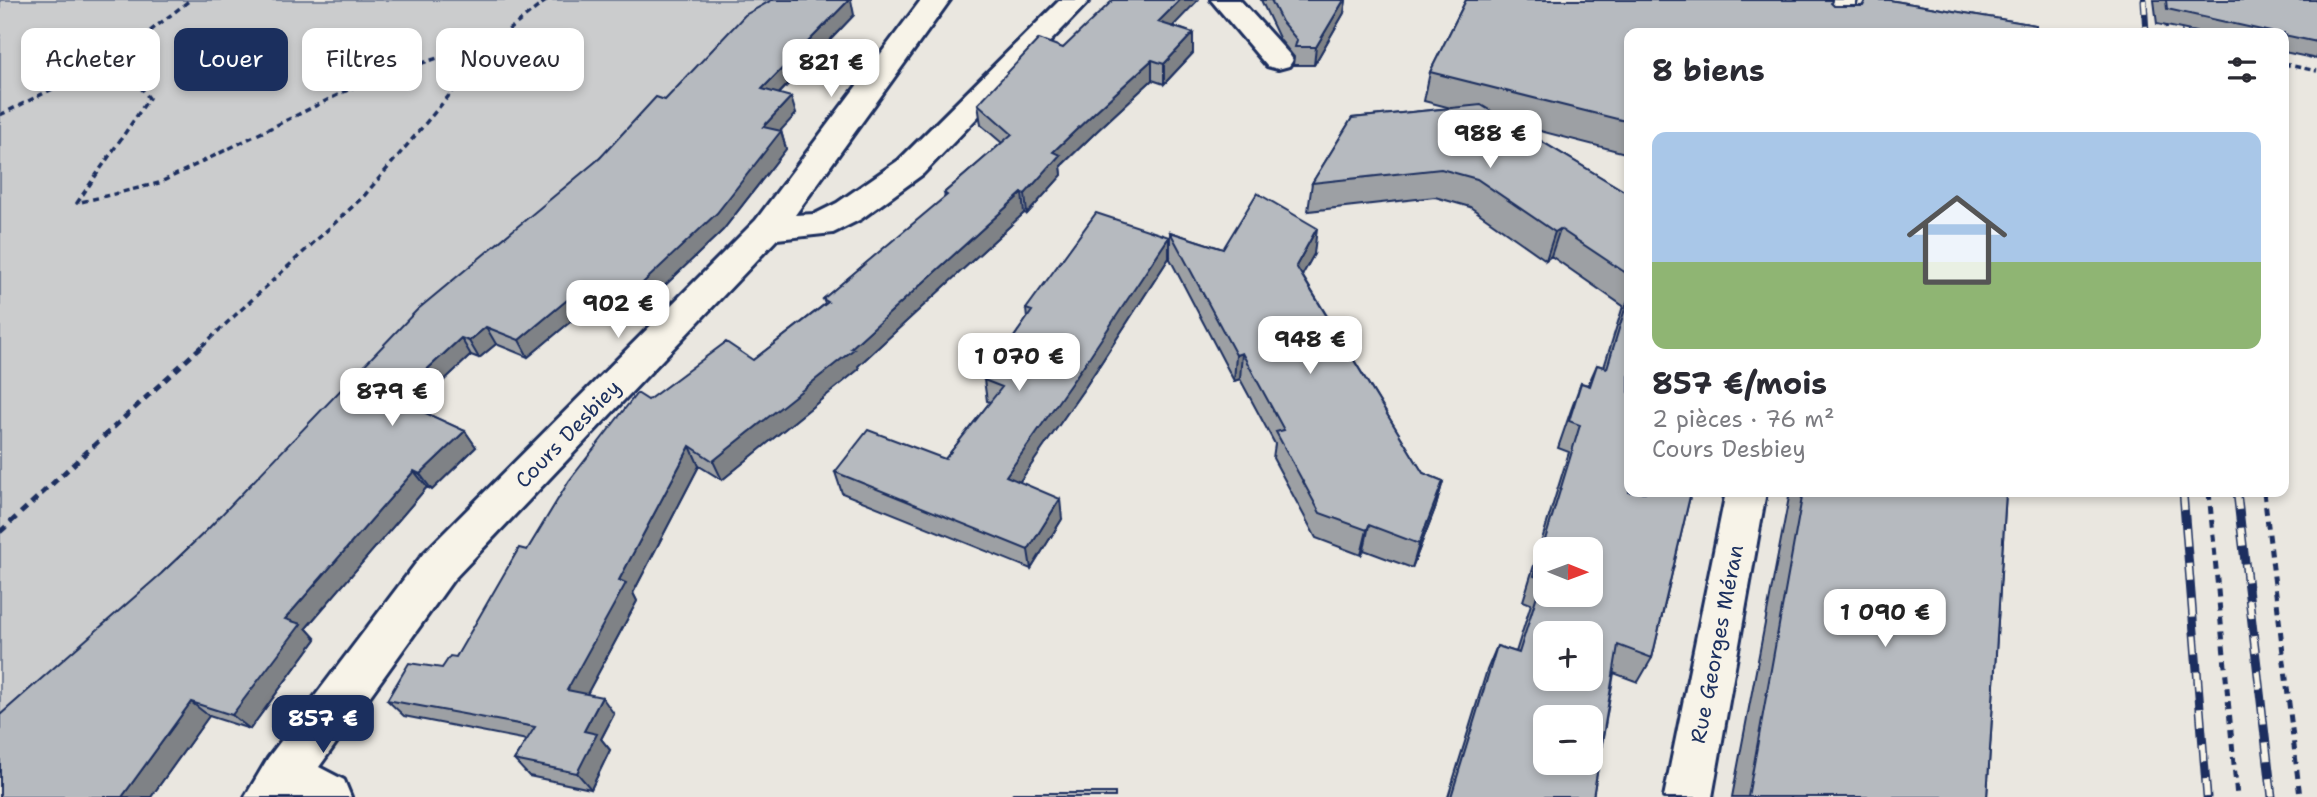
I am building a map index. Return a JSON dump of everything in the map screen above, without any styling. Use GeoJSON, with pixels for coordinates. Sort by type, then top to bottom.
{"type":"FeatureCollection","features":[{"type":"Feature","properties":{"kind":"street","name":"Cours Desbiey"},"geometry":{"type":"LineString","coordinates":[[277,785],[438,567],[768,228],[936,0]]}},
{"type":"Feature","properties":{"kind":"street"},"geometry":{"type":"LineString","coordinates":[[768,228],[821,225],[849,211],[911,167],[1076,0]]}},
{"type":"Feature","properties":{"kind":"street"},"geometry":{"type":"LineString","coordinates":[[1225,0],[1278,60]]}},
{"type":"Feature","properties":{"kind":"street"},"geometry":{"type":"LineString","coordinates":[[1836,28],[1842,0]]}},
{"type":"Feature","properties":{"kind":"street","name":"Rue Georges Méran"},"geometry":{"type":"LineString","coordinates":[[1688,797],[1745,497]]}},
{"type":"Feature","properties":{"kind":"street"},"geometry":{"type":"LineString","coordinates":[[277,785],[327,797]]}},
{"type":"Feature","properties":{"kind":"path"},"geometry":{"type":"LineString","coordinates":[[154,28],[190,0]]}},
{"type":"Feature","properties":{"kind":"path"},"geometry":{"type":"LineString","coordinates":[[511,28],[547,0]]}},
{"type":"Feature","properties":{"kind":"path"},"geometry":{"type":"LineString","coordinates":[[2165,11],[2167,28]]}},
{"type":"Feature","properties":{"kind":"path"},"geometry":{"type":"LineString","coordinates":[[144,91],[149,98],[77,203],[159,183],[362,83],[436,59]]}},
{"type":"Feature","properties":{"kind":"path"},"geometry":{"type":"LineString","coordinates":[[2289,65],[2317,71]]}},
{"type":"Feature","properties":{"kind":"path"},"geometry":{"type":"LineString","coordinates":[[0,115],[48,91]]}},
{"type":"Feature","properties":{"kind":"path"},"geometry":{"type":"LineString","coordinates":[[0,532],[364,196],[453,91]]}},
{"type":"Feature","properties":{"kind":"path"},"geometry":{"type":"LineString","coordinates":[[2209,497],[2237,797]]}},
{"type":"Feature","properties":{"kind":"path"},"geometry":{"type":"LineString","coordinates":[[2265,497],[2300,797]]}},
{"type":"Feature","properties":{"kind":"shaded area"},"geometry":{"type":"Polygon","coordinates":[[[0,0],[800,0],[0,745],[0,0]]]}},
{"type":"Feature","properties":{"kind":"building"},"geometry":{"type":"Polygon","coordinates":[[[772,0],[849,0],[762,89],[791,97],[763,127],[781,131],[717,213],[629,296],[611,289],[592,308],[567,300],[519,340],[486,327],[469,341],[461,338],[395,399],[465,431],[420,474],[414,471],[285,619],[301,624],[232,715],[191,702],[122,797],[0,797],[0,715],[207,530],[417,310],[600,158],[656,97],[665,100],[745,15],[772,0]]]}},
{"type":"Feature","properties":{"kind":"building"},"geometry":{"type":"Polygon","coordinates":[[[1113,0],[1180,0],[1158,22],[1193,33],[1164,64],[1152,60],[1096,111],[1053,152],[1060,155],[1025,194],[1022,193],[851,348],[854,349],[713,461],[690,446],[619,580],[626,583],[567,690],[602,697],[584,731],[597,734],[577,773],[514,760],[535,727],[387,700],[409,663],[442,668],[450,656],[456,657],[519,548],[527,550],[569,481],[637,393],[648,400],[726,342],[753,360],[828,302],[823,299],[947,195],[944,193],[1012,134],[978,104],[1039,39],[1063,48],[1113,0]]]}},
{"type":"Feature","properties":{"kind":"building"},"geometry":{"type":"Polygon","coordinates":[[[1271,0],[1344,0],[1316,47],[1295,47],[1297,40],[1282,22],[1271,0]]]}},
{"type":"Feature","properties":{"kind":"building"},"geometry":{"type":"Polygon","coordinates":[[[1466,0],[1832,0],[1834,6],[1863,6],[1866,0],[1889,0],[2036,25],[2036,28],[1624,28],[1624,121],[1430,72],[1466,0]]]}},
{"type":"Feature","properties":{"kind":"building"},"geometry":{"type":"Polygon","coordinates":[[[2166,0],[2317,0],[2317,42],[2289,36],[2289,28],[2252,28],[2167,9],[2166,0]]]}},
{"type":"Feature","properties":{"kind":"building"},"geometry":{"type":"Polygon","coordinates":[[[1481,105],[1624,191],[1624,272],[1560,229],[1555,232],[1477,179],[1441,169],[1312,183],[1352,118],[1481,105]]]}},
{"type":"Feature","properties":{"kind":"building"},"geometry":{"type":"Polygon","coordinates":[[[1257,193],[1317,228],[1296,266],[1423,473],[1443,481],[1419,544],[1369,525],[1367,530],[1320,513],[1276,432],[1284,430],[1242,353],[1236,355],[1170,232],[1223,249],[1257,193]]]}},
{"type":"Feature","properties":{"kind":"building"},"geometry":{"type":"Polygon","coordinates":[[[1096,213],[1169,237],[1006,476],[1060,499],[1028,550],[835,472],[868,430],[945,459],[1002,387],[984,380],[1032,311],[1026,309],[1096,213]]]}},
{"type":"Feature","properties":{"kind":"building"},"geometry":{"type":"Polygon","coordinates":[[[1624,312],[1624,497],[1690,497],[1652,658],[1618,645],[1603,736],[1603,705],[1533,705],[1533,775],[1597,775],[1593,797],[1451,797],[1497,646],[1519,653],[1533,607],[1603,607],[1603,537],[1546,537],[1580,425],[1569,421],[1581,383],[1590,386],[1597,365],[1607,368],[1624,312]]]}},
{"type":"Feature","properties":{"kind":"building"},"geometry":{"type":"Polygon","coordinates":[[[1802,497],[2006,497],[1987,797],[1748,797],[1802,497]]]}},
{"type":"Feature","properties":{"kind":"building"},"geometry":{"type":"Polygon","coordinates":[[[1013,793],[1115,793],[1115,797],[1012,797],[1013,793]]]}},
{"type":"Feature","properties":{"kind":"railway"},"geometry":{"type":"LineString","coordinates":[[2144,0],[2146,28]]}},
{"type":"Feature","properties":{"kind":"railway"},"geometry":{"type":"LineString","coordinates":[[2181,0],[2184,28]]}},
{"type":"Feature","properties":{"kind":"railway"},"geometry":{"type":"LineString","coordinates":[[2183,497],[2207,797]]}},
{"type":"Feature","properties":{"kind":"railway"},"geometry":{"type":"LineString","coordinates":[[2238,497],[2272,797]]}}]}
